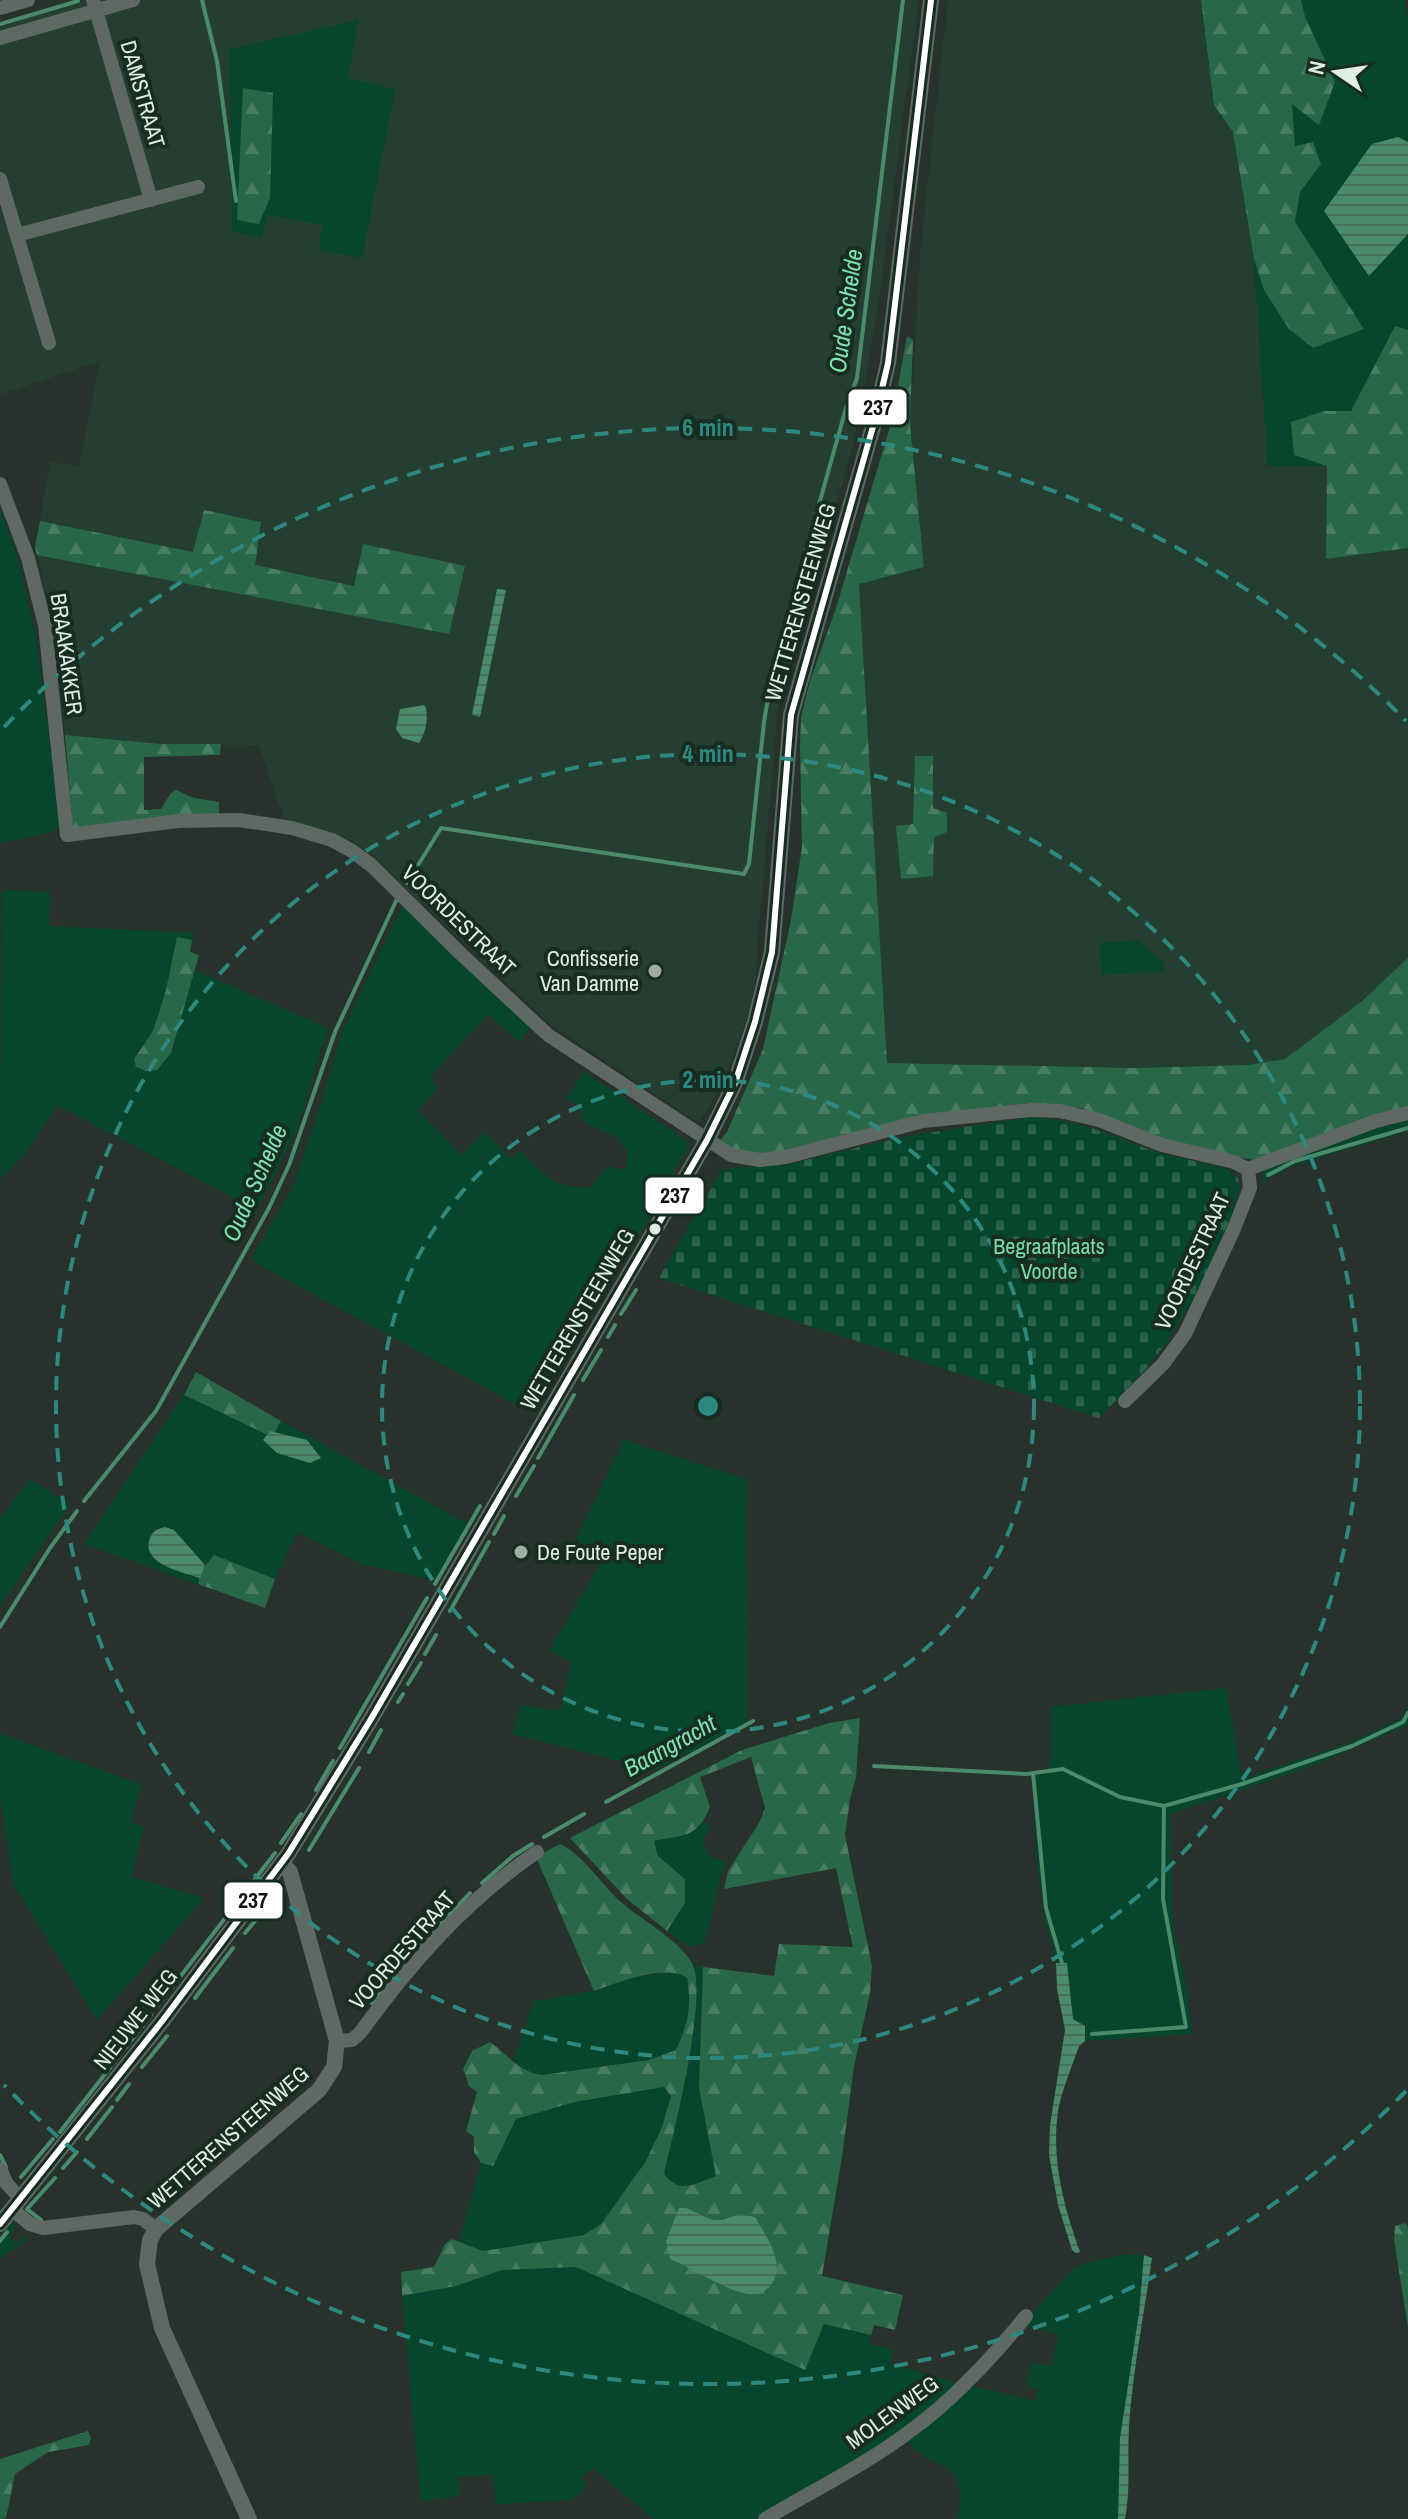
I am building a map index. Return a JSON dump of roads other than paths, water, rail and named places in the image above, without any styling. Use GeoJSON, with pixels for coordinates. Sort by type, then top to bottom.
{"type":"FeatureCollection","features":[{"type":"Feature","properties":{"kind":"street"},"geometry":{"type":"LineString","coordinates":[[0,8],[28,0]]}},
{"type":"Feature","properties":{"kind":"street"},"geometry":{"type":"LineString","coordinates":[[0,38],[95,5],[133,0]]}},
{"type":"Feature","properties":{"kind":"street","name":"WETTERENSTEENWEG"},"geometry":{"type":"LineString","coordinates":[[282,1864],[354,1749],[707,1140],[735,1083],[755,1022],[772,952],[791,715],[798,682],[874,423],[888,363],[931,0]]}},
{"type":"Feature","properties":{"kind":"street","name":"DAMSTRAAT"},"geometry":{"type":"LineString","coordinates":[[95,5],[151,200]]}},
{"type":"Feature","properties":{"kind":"street"},"geometry":{"type":"LineString","coordinates":[[0,179],[49,343]]}},
{"type":"Feature","properties":{"kind":"street"},"geometry":{"type":"LineString","coordinates":[[17,235],[198,187]]}},
{"type":"Feature","properties":{"kind":"street","name":"BRAAKAKKER"},"geometry":{"type":"LineString","coordinates":[[0,484],[28,558],[45,625],[67,835]]}},
{"type":"Feature","properties":{"kind":"street","name":"VOORDESTRAAT"},"geometry":{"type":"LineString","coordinates":[[67,835],[178,821],[239,820],[292,828],[332,840],[371,865],[548,1035],[731,1155],[760,1160],[786,1157],[923,1121],[1031,1110],[1060,1111],[1099,1120],[1162,1145],[1234,1162],[1248,1169],[1250,1188],[1185,1334],[1163,1364],[1125,1401]]}},
{"type":"Feature","properties":{"kind":"street"},"geometry":{"type":"LineString","coordinates":[[1248,1169],[1376,1121],[1408,1113]]}},
{"type":"Feature","properties":{"kind":"street","name":"VOORDESTRAAT"},"geometry":{"type":"LineString","coordinates":[[337,2041],[352,2040],[360,2033],[435,1940],[478,1896],[537,1852]]}},
{"type":"Feature","properties":{"kind":"street"},"geometry":{"type":"LineString","coordinates":[[282,1864],[290,1872],[337,2041]]}},
{"type":"Feature","properties":{"kind":"street","name":"NIEUWE WEG"},"geometry":{"type":"LineString","coordinates":[[0,2224],[163,2020],[282,1864]]}},
{"type":"Feature","properties":{"kind":"street","name":"WETTERENSTEENWEG"},"geometry":{"type":"LineString","coordinates":[[249,2519],[162,2328],[147,2264],[150,2240],[156,2229],[319,2090],[334,2067],[337,2041]]}},
{"type":"Feature","properties":{"kind":"street"},"geometry":{"type":"LineString","coordinates":[[0,2169],[30,2224],[43,2228],[134,2217],[143,2219],[156,2229]]}},
{"type":"Feature","properties":{"kind":"street","name":"MOLENWEG"},"geometry":{"type":"LineString","coordinates":[[765,2519],[911,2431],[973,2377],[1026,2316]]}},
{"type":"Feature","properties":{"kind":"waterway"},"geometry":{"type":"LineString","coordinates":[[202,0],[217,61],[236,201]]}},
{"type":"Feature","properties":{"kind":"waterway","name":"Oude Schelde"},"geometry":{"type":"LineString","coordinates":[[774,665],[857,378],[903,0]]}},
{"type":"Feature","properties":{"kind":"waterway"},"geometry":{"type":"LineString","coordinates":[[0,24],[78,1]]}},
{"type":"Feature","properties":{"kind":"waterway","name":"Oude Schelde"},"geometry":{"type":"LineString","coordinates":[[407,883],[441,828],[744,874],[749,864],[771,681]]}},
{"type":"Feature","properties":{"kind":"waterway","name":"Oude Schelde"},"geometry":{"type":"LineString","coordinates":[[84,1501],[156,1411],[269,1208],[289,1165],[335,1032],[397,899]]}},
{"type":"Feature","properties":{"kind":"waterway"},"geometry":{"type":"LineString","coordinates":[[1268,1175],[1295,1161],[1408,1128]]}},
{"type":"Feature","properties":{"kind":"waterway"},"geometry":{"type":"LineString","coordinates":[[621,1314],[636,1290]]}},
{"type":"Feature","properties":{"kind":"waterway"},"geometry":{"type":"LineString","coordinates":[[608,1337],[615,1325]]}},
{"type":"Feature","properties":{"kind":"waterway"},"geometry":{"type":"LineString","coordinates":[[583,1380],[601,1350]]}},
{"type":"Feature","properties":{"kind":"waterway"},"geometry":{"type":"LineString","coordinates":[[538,1458],[574,1395]]}},
{"type":"Feature","properties":{"kind":"waterway"},"geometry":{"type":"LineString","coordinates":[[516,1496],[534,1466]]}},
{"type":"Feature","properties":{"kind":"waterway"},"geometry":{"type":"LineString","coordinates":[[435,1584],[480,1506]]}},
{"type":"Feature","properties":{"kind":"waterway","name":"Oude Schelde"},"geometry":{"type":"LineString","coordinates":[[0,1627],[77,1511]]}},
{"type":"Feature","properties":{"kind":"waterway"},"geometry":{"type":"LineString","coordinates":[[494,1534],[504,1516]]}},
{"type":"Feature","properties":{"kind":"waterway"},"geometry":{"type":"LineString","coordinates":[[450,1611],[489,1542]]}},
{"type":"Feature","properties":{"kind":"waterway"},"geometry":{"type":"LineString","coordinates":[[340,1748],[427,1598]]}},
{"type":"Feature","properties":{"kind":"waterway"},"geometry":{"type":"LineString","coordinates":[[425,1654],[436,1635]]}},
{"type":"Feature","properties":{"kind":"waterway"},"geometry":{"type":"LineString","coordinates":[[408,1684],[421,1663]]}},
{"type":"Feature","properties":{"kind":"waterway"},"geometry":{"type":"LineString","coordinates":[[398,1702],[403,1694]]}},
{"type":"Feature","properties":{"kind":"waterway"},"geometry":{"type":"LineString","coordinates":[[874,1766],[1026,1774],[1063,1769],[1120,1797],[1164,1806],[1242,1784],[1352,1746],[1403,1722],[1408,1713]]}},
{"type":"Feature","properties":{"kind":"waterway","name":"Baangracht"},"geometry":{"type":"LineString","coordinates":[[606,1802],[753,1721]]}},
{"type":"Feature","properties":{"kind":"waterway"},"geometry":{"type":"LineString","coordinates":[[369,1752],[381,1730]]}},
{"type":"Feature","properties":{"kind":"waterway"},"geometry":{"type":"LineString","coordinates":[[316,1790],[333,1761]]}},
{"type":"Feature","properties":{"kind":"waterway"},"geometry":{"type":"LineString","coordinates":[[309,1850],[359,1768]]}},
{"type":"Feature","properties":{"kind":"waterway"},"geometry":{"type":"LineString","coordinates":[[1033,1773],[1046,1908],[1062,1963]]}},
{"type":"Feature","properties":{"kind":"waterway"},"geometry":{"type":"LineString","coordinates":[[1092,2034],[1186,2027],[1163,1899],[1164,1806]]}},
{"type":"Feature","properties":{"kind":"waterway"},"geometry":{"type":"LineString","coordinates":[[281,1843],[301,1814]]}},
{"type":"Feature","properties":{"kind":"waterway","name":"Baangracht"},"geometry":{"type":"LineString","coordinates":[[544,1837],[584,1814]]}},
{"type":"Feature","properties":{"kind":"waterway","name":"Baangracht"},"geometry":{"type":"LineString","coordinates":[[482,1883],[532,1844]]}},
{"type":"Feature","properties":{"kind":"waterway"},"geometry":{"type":"LineString","coordinates":[[157,2007],[275,1853]]}},
{"type":"Feature","properties":{"kind":"waterway"},"geometry":{"type":"LineString","coordinates":[[245,1933],[280,1891]]}},
{"type":"Feature","properties":{"kind":"waterway","name":"Baangracht"},"geometry":{"type":"LineString","coordinates":[[419,1947],[470,1893]]}},
{"type":"Feature","properties":{"kind":"waterway"},"geometry":{"type":"LineString","coordinates":[[195,1998],[233,1948]]}},
{"type":"Feature","properties":{"kind":"waterway","name":"Baangracht"},"geometry":{"type":"LineString","coordinates":[[372,2003],[409,1958]]}},
{"type":"Feature","properties":{"kind":"waterway"},"geometry":{"type":"LineString","coordinates":[[60,2132],[151,2015]]}},
{"type":"Feature","properties":{"kind":"waterway"},"geometry":{"type":"LineString","coordinates":[[142,2067],[167,2036]]}},
{"type":"Feature","properties":{"kind":"waterway"},"geometry":{"type":"LineString","coordinates":[[117,2100],[129,2084]]}},
{"type":"Feature","properties":{"kind":"waterway"},"geometry":{"type":"LineString","coordinates":[[87,2139],[112,2107]]}},
{"type":"Feature","properties":{"kind":"waterway"},"geometry":{"type":"LineString","coordinates":[[21,2177],[53,2139]]}},
{"type":"Feature","properties":{"kind":"waterway"},"geometry":{"type":"LineString","coordinates":[[63,2168],[77,2152]]}},
{"type":"Feature","properties":{"kind":"waterway"},"geometry":{"type":"LineString","coordinates":[[0,2155],[6,2167]]}},
{"type":"Feature","properties":{"kind":"waterway"},"geometry":{"type":"LineString","coordinates":[[41,2220],[27,2209],[55,2178]]}},
{"type":"Feature","properties":{"kind":"waterway"},"geometry":{"type":"LineString","coordinates":[[0,2241],[7,2232]]}},
{"type":"Feature","properties":{"kind":"place","name":"Confisserie Van Damme"},"geometry":{"type":"Point","coordinates":[655,971]}},
{"type":"Feature","properties":{"kind":"place","name":"De Foute Peper"},"geometry":{"type":"Point","coordinates":[521,1552]}},
{"type":"Feature","properties":{"kind":"park label","name":"Begraafplaats Voorde"},"geometry":{"type":"Point","coordinates":[1049,1258]}}]}
